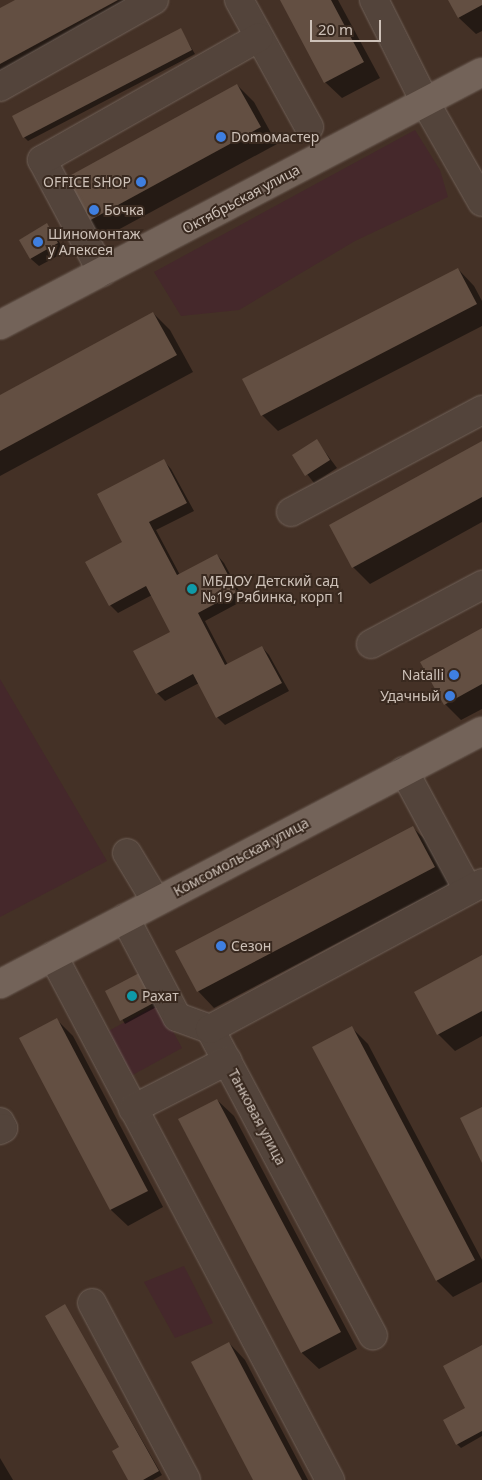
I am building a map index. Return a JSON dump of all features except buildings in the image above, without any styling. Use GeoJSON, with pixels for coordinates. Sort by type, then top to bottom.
{"type":"FeatureCollection","features":[{"type":"Feature","properties":{"kind":"main road","name":"Октябрьская улица"},"geometry":{"type":"LineString","coordinates":[[0,325],[482,72]]}},
{"type":"Feature","properties":{"kind":"main road","name":"Комсомольская улица"},"geometry":{"type":"LineString","coordinates":[[0,984],[482,731]]}},
{"type":"Feature","properties":{"kind":"street"},"geometry":{"type":"LineString","coordinates":[[0,87],[154,0]]}},
{"type":"Feature","properties":{"kind":"street"},"geometry":{"type":"LineString","coordinates":[[239,0],[309,127]]}},
{"type":"Feature","properties":{"kind":"street"},"geometry":{"type":"LineString","coordinates":[[374,0],[425,102],[482,202]]}},
{"type":"Feature","properties":{"kind":"street"},"geometry":{"type":"LineString","coordinates":[[102,272],[42,160],[259,37]]}},
{"type":"Feature","properties":{"kind":"street"},"geometry":{"type":"LineString","coordinates":[[291,512],[482,410]]}},
{"type":"Feature","properties":{"kind":"street"},"geometry":{"type":"LineString","coordinates":[[371,644],[482,585]]}},
{"type":"Feature","properties":{"kind":"street"},"geometry":{"type":"LineString","coordinates":[[125,918],[177,1018],[210,1028],[475,887],[404,771]]}},
{"type":"Feature","properties":{"kind":"street"},"geometry":{"type":"LineString","coordinates":[[127,853],[156,901]]}},
{"type":"Feature","properties":{"kind":"street"},"geometry":{"type":"LineString","coordinates":[[53,956],[330,1480]]}},
{"type":"Feature","properties":{"kind":"street","name":"Танковая улица"},"geometry":{"type":"LineString","coordinates":[[210,1028],[373,1335]]}},
{"type":"Feature","properties":{"kind":"street"},"geometry":{"type":"LineString","coordinates":[[133,1109],[227,1061]]}},
{"type":"Feature","properties":{"kind":"street"},"geometry":{"type":"LineString","coordinates":[[0,1122],[3,1128],[0,1130]]}},
{"type":"Feature","properties":{"kind":"street"},"geometry":{"type":"LineString","coordinates":[[92,1303],[186,1480]]}},
{"type":"Feature","properties":{"kind":"shaded area"},"geometry":{"type":"Polygon","coordinates":[[[415,130],[440,170],[448,197],[355,241],[239,310],[181,316],[154,272],[415,130]]]}},
{"type":"Feature","properties":{"kind":"shaded area"},"geometry":{"type":"Polygon","coordinates":[[[0,679],[107,861],[0,917],[0,679]]]}},
{"type":"Feature","properties":{"kind":"shaded area"},"geometry":{"type":"Polygon","coordinates":[[[158,1004],[182,1048],[127,1078],[103,1034],[158,1004]]]}},
{"type":"Feature","properties":{"kind":"shaded area"},"geometry":{"type":"Polygon","coordinates":[[[184,1266],[213,1323],[175,1338],[144,1282],[184,1266]]]}},
{"type":"Feature","properties":{"kind":"place","name":"Domoмастер"},"geometry":{"type":"Point","coordinates":[221,137]}},
{"type":"Feature","properties":{"kind":"place","name":"OFFICE SHOP"},"geometry":{"type":"Point","coordinates":[141,182]}},
{"type":"Feature","properties":{"kind":"place","name":"Бочка"},"geometry":{"type":"Point","coordinates":[94,210]}},
{"type":"Feature","properties":{"kind":"place","name":"Шиномонтаж у Алексея"},"geometry":{"type":"Point","coordinates":[38,242]}},
{"type":"Feature","properties":{"kind":"place","name":"МБДОУ Детский сад №19 Рябинка, корп 1"},"geometry":{"type":"Point","coordinates":[192,589]}},
{"type":"Feature","properties":{"kind":"place","name":"Natalli"},"geometry":{"type":"Point","coordinates":[454,675]}},
{"type":"Feature","properties":{"kind":"place","name":"Удачный"},"geometry":{"type":"Point","coordinates":[450,696]}},
{"type":"Feature","properties":{"kind":"place","name":"Сезон"},"geometry":{"type":"Point","coordinates":[221,946]}},
{"type":"Feature","properties":{"kind":"place","name":"Рахат"},"geometry":{"type":"Point","coordinates":[132,996]}}]}
